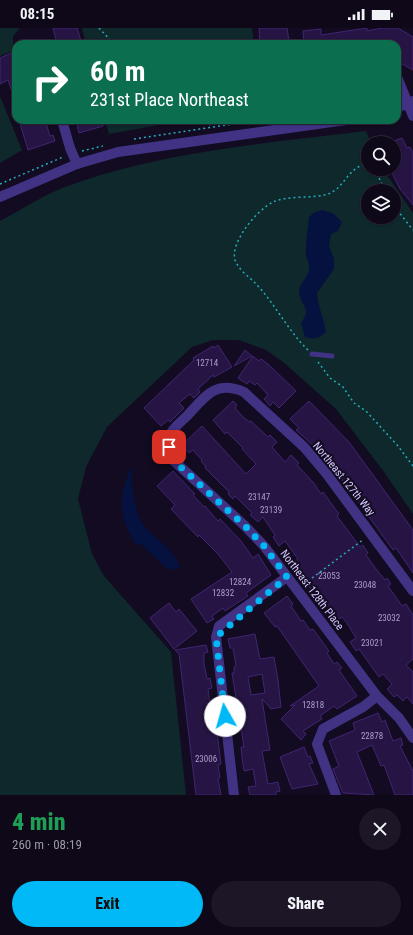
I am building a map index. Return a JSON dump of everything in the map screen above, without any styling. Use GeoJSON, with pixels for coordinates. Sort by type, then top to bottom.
{"type":"FeatureCollection","features":[{"type":"Feature","properties":{"kind":"street"},"geometry":{"type":"LineString","coordinates":[[401,83],[412,103],[413,116]]}},
{"type":"Feature","properties":{"kind":"street"},"geometry":{"type":"LineString","coordinates":[[401,107],[412,103]]}},
{"type":"Feature","properties":{"kind":"street"},"geometry":{"type":"LineString","coordinates":[[63,124],[70,148],[77,164]]}},
{"type":"Feature","properties":{"kind":"street"},"geometry":{"type":"LineString","coordinates":[[0,197],[77,164],[118,152],[318,124]]}},
{"type":"Feature","properties":{"kind":"street","name":"Northeast 127th Way"},"geometry":{"type":"LineString","coordinates":[[169,447],[172,433],[176,427],[207,393],[221,388],[232,387],[244,392],[304,447],[372,533],[413,591]]}},
{"type":"Feature","properties":{"kind":"street","name":"Northeast 128th Place"},"geometry":{"type":"LineString","coordinates":[[169,447],[173,460],[245,526],[264,546],[377,696],[399,718],[413,738]]}},
{"type":"Feature","properties":{"kind":"street"},"geometry":{"type":"LineString","coordinates":[[234,795],[216,637],[287,577]]}},
{"type":"Feature","properties":{"kind":"street"},"geometry":{"type":"LineString","coordinates":[[336,795],[317,744],[323,729],[363,707],[377,696]]}},
{"type":"Feature","properties":{"kind":"lane"},"geometry":{"type":"LineString","coordinates":[[312,354],[332,356]]}},
{"type":"Feature","properties":{"kind":"path"},"geometry":{"type":"LineString","coordinates":[[99,28],[110,40]]}},
{"type":"Feature","properties":{"kind":"path"},"geometry":{"type":"LineString","coordinates":[[0,184],[60,158]]}},
{"type":"Feature","properties":{"kind":"path"},"geometry":{"type":"LineString","coordinates":[[361,165],[349,172],[328,194],[274,202],[263,209],[247,226],[234,246],[235,260],[244,274],[257,285],[330,378],[343,387],[354,403],[366,411],[398,446],[413,466]]}},
{"type":"Feature","properties":{"kind":"path"},"geometry":{"type":"LineString","coordinates":[[401,215],[413,230]]}},
{"type":"Feature","properties":{"kind":"path"},"geometry":{"type":"LineString","coordinates":[[296,590],[372,533]]}},
{"type":"Feature","properties":{"kind":"green space"},"geometry":{"type":"Polygon","coordinates":[[[0,28],[20,28],[13,36],[12,51],[0,56],[0,28]]]}},
{"type":"Feature","properties":{"kind":"green space"},"geometry":{"type":"Polygon","coordinates":[[[82,28],[252,28],[254,40],[85,40],[82,28]]]}},
{"type":"Feature","properties":{"kind":"green space"},"geometry":{"type":"Polygon","coordinates":[[[0,96],[22,150],[0,163],[0,96]]]}},
{"type":"Feature","properties":{"kind":"green space"},"geometry":{"type":"Polygon","coordinates":[[[106,124],[165,124],[109,134],[106,124]]]}},
{"type":"Feature","properties":{"kind":"green space"},"geometry":{"type":"Polygon","coordinates":[[[366,131],[368,136],[361,136],[361,176],[388,176],[393,184],[361,184],[361,224],[401,224],[401,195],[413,213],[413,514],[384,472],[336,409],[283,362],[266,350],[239,340],[213,340],[192,347],[107,427],[86,467],[78,499],[92,554],[104,576],[171,652],[186,795],[0,795],[0,221],[56,191],[101,175],[137,165],[175,157],[252,145],[366,131]]]}},
{"type":"Feature","properties":{"kind":"shaded area"},"geometry":{"type":"Polygon","coordinates":[[[323,210],[334,214],[342,222],[338,231],[331,234],[329,246],[334,259],[334,269],[317,293],[326,332],[319,337],[311,338],[305,337],[301,323],[306,310],[301,301],[299,289],[309,270],[306,255],[306,241],[309,217],[315,212],[323,210]]]}},
{"type":"Feature","properties":{"kind":"shaded area"},"geometry":{"type":"Polygon","coordinates":[[[131,467],[135,506],[145,527],[173,554],[180,567],[174,570],[165,567],[141,544],[135,544],[125,524],[122,498],[131,467]]]}},
{"type":"Feature","properties":{"kind":"building"},"geometry":{"type":"Polygon","coordinates":[[[53,28],[77,28],[81,40],[56,40],[53,28]]]}},
{"type":"Feature","properties":{"kind":"building"},"geometry":{"type":"Polygon","coordinates":[[[259,28],[287,28],[289,40],[260,40],[259,28]]]}},
{"type":"Feature","properties":{"kind":"building"},"geometry":{"type":"Polygon","coordinates":[[[367,28],[367,31],[382,28],[398,28],[413,37],[413,70],[401,63],[401,40],[304,40],[303,31],[321,29],[321,35],[367,28]]]}},
{"type":"Feature","properties":{"kind":"building"},"geometry":{"type":"Polygon","coordinates":[[[11,53],[12,55],[12,92],[8,80],[0,84],[0,58],[11,53]]]}},
{"type":"Feature","properties":{"kind":"building"},"geometry":{"type":"Polygon","coordinates":[[[20,124],[46,124],[50,136],[53,135],[55,141],[28,150],[20,124]]]}},
{"type":"Feature","properties":{"kind":"building"},"geometry":{"type":"Polygon","coordinates":[[[77,124],[103,124],[103,126],[79,133],[77,124]]]}},
{"type":"Feature","properties":{"kind":"building"},"geometry":{"type":"Polygon","coordinates":[[[401,138],[407,148],[410,147],[413,153],[413,205],[401,190],[401,184],[398,184],[394,176],[401,176],[401,138]]]}},
{"type":"Feature","properties":{"kind":"building"},"geometry":{"type":"Polygon","coordinates":[[[218,345],[232,367],[214,377],[213,375],[198,389],[200,392],[194,398],[190,394],[179,403],[184,408],[170,422],[168,420],[161,426],[144,408],[194,360],[193,358],[213,346],[214,348],[218,345]]]}},
{"type":"Feature","properties":{"kind":"building"},"geometry":{"type":"Polygon","coordinates":[[[245,350],[252,356],[234,366],[245,350]]]}},
{"type":"Feature","properties":{"kind":"building"},"geometry":{"type":"Polygon","coordinates":[[[253,356],[259,361],[261,359],[268,364],[296,391],[279,408],[273,402],[270,406],[264,399],[268,395],[257,383],[255,385],[249,381],[247,384],[238,378],[253,356]]]}},
{"type":"Feature","properties":{"kind":"building"},"geometry":{"type":"Polygon","coordinates":[[[233,401],[237,405],[235,408],[244,418],[250,422],[251,421],[268,437],[270,435],[277,442],[272,447],[285,462],[291,455],[299,463],[297,465],[313,482],[321,494],[323,492],[339,514],[337,516],[360,547],[363,545],[368,553],[366,555],[376,569],[385,580],[387,578],[391,584],[388,586],[402,606],[406,604],[413,615],[413,659],[406,665],[413,672],[413,704],[407,697],[403,701],[397,695],[394,697],[387,689],[392,684],[383,674],[379,677],[359,649],[356,651],[350,642],[356,638],[347,623],[342,617],[335,622],[329,613],[331,611],[322,598],[315,589],[312,591],[308,585],[310,584],[301,570],[298,572],[292,563],[298,559],[285,541],[279,546],[273,537],[275,535],[263,517],[258,522],[250,515],[252,513],[235,496],[233,499],[228,494],[229,492],[205,468],[206,467],[201,461],[202,460],[193,450],[189,453],[182,445],[202,426],[246,474],[256,464],[242,449],[243,448],[227,432],[225,434],[213,420],[233,401]]]}},
{"type":"Feature","properties":{"kind":"building"},"geometry":{"type":"Polygon","coordinates":[[[309,401],[349,442],[413,530],[413,573],[396,548],[393,550],[340,478],[343,477],[334,464],[331,466],[325,457],[328,455],[317,443],[314,446],[296,430],[299,428],[290,419],[309,401]]]}},
{"type":"Feature","properties":{"kind":"building"},"geometry":{"type":"Polygon","coordinates":[[[173,471],[195,494],[193,495],[204,507],[205,506],[218,521],[220,519],[241,541],[253,558],[258,554],[271,575],[246,593],[248,596],[225,611],[223,608],[212,616],[214,619],[207,623],[191,599],[232,572],[218,554],[199,535],[198,537],[171,509],[175,505],[157,486],[173,471]]]}},
{"type":"Feature","properties":{"kind":"building"},"geometry":{"type":"Polygon","coordinates":[[[287,596],[293,604],[291,606],[301,621],[303,620],[310,630],[313,629],[329,651],[327,653],[334,664],[337,662],[342,668],[339,670],[357,696],[337,709],[334,706],[320,716],[322,719],[303,731],[306,734],[301,740],[281,719],[295,705],[290,706],[319,686],[277,626],[275,627],[264,613],[287,596]]]}},
{"type":"Feature","properties":{"kind":"building"},"geometry":{"type":"Polygon","coordinates":[[[169,603],[176,612],[179,609],[197,631],[174,649],[150,618],[169,603]]]}},
{"type":"Feature","properties":{"kind":"building"},"geometry":{"type":"Polygon","coordinates":[[[255,634],[260,659],[274,657],[281,707],[271,709],[262,699],[270,750],[262,751],[268,784],[278,782],[280,791],[276,792],[276,795],[250,795],[248,787],[256,786],[253,769],[244,771],[241,747],[244,747],[232,673],[234,673],[234,667],[236,666],[233,648],[230,648],[228,639],[255,634]],[[262,674],[248,677],[251,695],[265,693],[262,674]]]}},
{"type":"Feature","properties":{"kind":"building"},"geometry":{"type":"Polygon","coordinates":[[[206,645],[208,652],[204,653],[204,664],[207,679],[210,678],[212,688],[208,689],[213,729],[216,729],[218,739],[221,764],[218,765],[220,778],[218,779],[221,795],[196,795],[179,654],[175,650],[206,645]]]}},
{"type":"Feature","properties":{"kind":"building"},"geometry":{"type":"Polygon","coordinates":[[[378,713],[382,722],[385,720],[393,741],[401,738],[403,745],[400,746],[413,771],[413,795],[395,795],[384,765],[381,766],[372,745],[357,752],[374,795],[343,793],[333,769],[339,766],[329,741],[355,730],[353,723],[378,713]]]}},
{"type":"Feature","properties":{"kind":"building"},"geometry":{"type":"Polygon","coordinates":[[[304,747],[308,757],[310,756],[313,763],[309,764],[318,784],[292,789],[280,757],[304,747]]]}},
{"type":"Feature","properties":{"kind":"route"},"geometry":{"type":"LineString","coordinates":[[169,447],[173,460],[245,526],[264,546],[287,577],[216,637],[225,716]]}}]}
